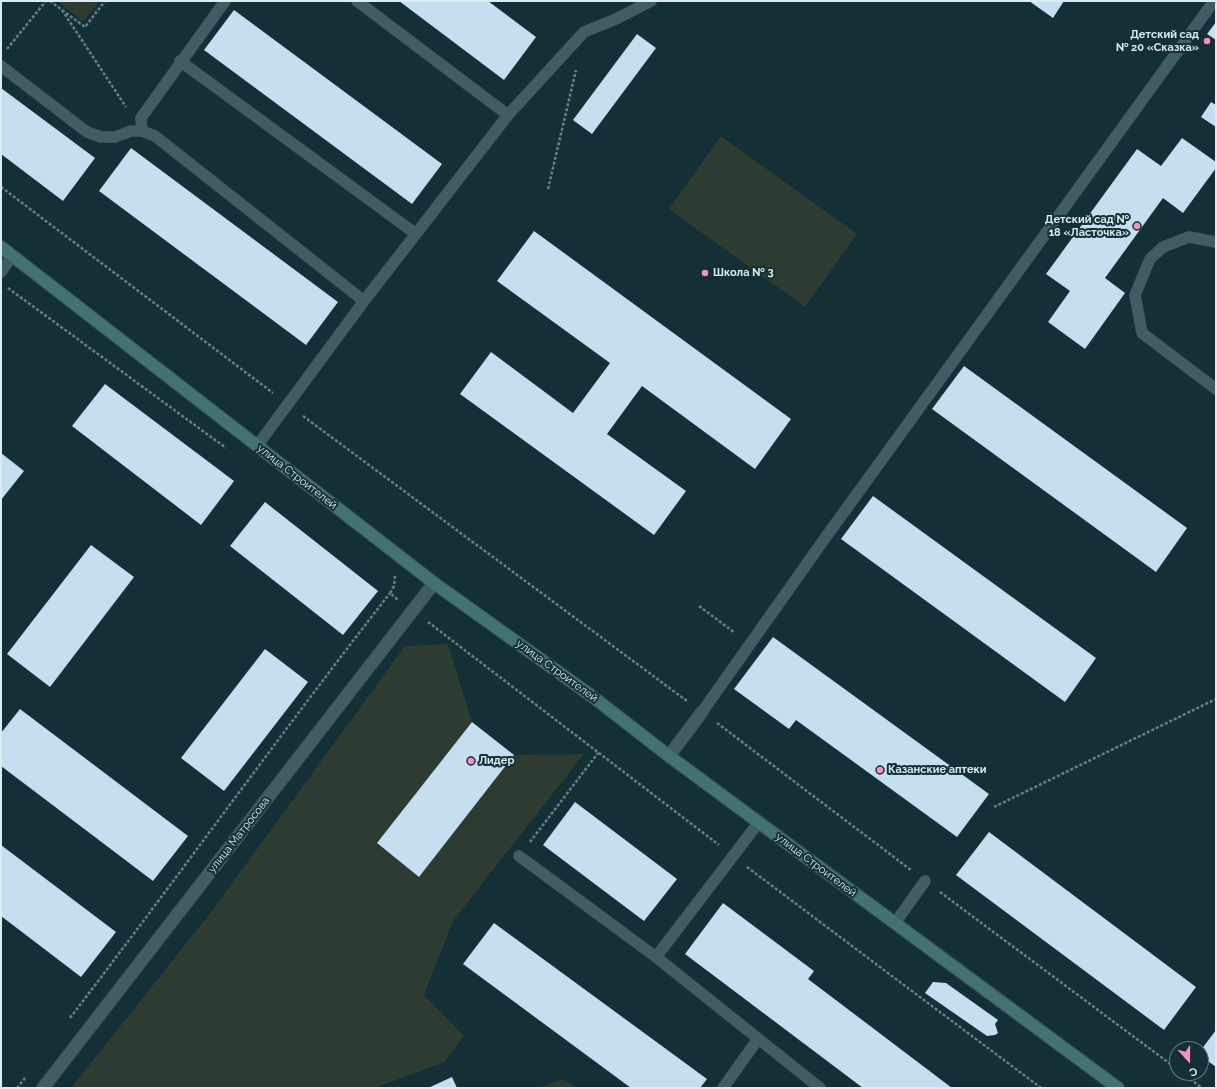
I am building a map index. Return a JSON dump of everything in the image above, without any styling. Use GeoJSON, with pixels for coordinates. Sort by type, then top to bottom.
{"type":"FeatureCollection","features":[{"type":"Feature","properties":{"kind":"street","name":"улица Строителей"},"geometry":{"type":"LineString","coordinates":[[1,247],[434,583],[592,697],[669,756],[1118,1088]]}},
{"type":"Feature","properties":{"kind":"street","name":"улица Матросова"},"geometry":{"type":"LineString","coordinates":[[44,1088],[434,583]]}},
{"type":"Feature","properties":{"kind":"street"},"geometry":{"type":"LineString","coordinates":[[669,756],[702,712]]}},
{"type":"Feature","properties":{"kind":"lane"},"geometry":{"type":"LineString","coordinates":[[142,131],[141,118],[180,61],[225,1]]}},
{"type":"Feature","properties":{"kind":"lane"},"geometry":{"type":"LineString","coordinates":[[357,1],[508,115]]}},
{"type":"Feature","properties":{"kind":"lane"},"geometry":{"type":"LineString","coordinates":[[257,446],[364,301],[508,115],[584,32],[616,19],[651,1]]}},
{"type":"Feature","properties":{"kind":"lane"},"geometry":{"type":"LineString","coordinates":[[702,712],[749,644],[1214,1]]}},
{"type":"Feature","properties":{"kind":"lane"},"geometry":{"type":"LineString","coordinates":[[180,61],[416,234]]}},
{"type":"Feature","properties":{"kind":"lane"},"geometry":{"type":"LineString","coordinates":[[1,66],[87,132],[101,137],[115,137],[132,131],[142,131],[155,136],[364,301]]}},
{"type":"Feature","properties":{"kind":"lane"},"geometry":{"type":"LineString","coordinates":[[1216,242],[1189,237],[1163,247],[1150,259],[1135,295],[1142,334],[1216,390]]}},
{"type":"Feature","properties":{"kind":"lane"},"geometry":{"type":"LineString","coordinates":[[1,272],[12,256]]}},
{"type":"Feature","properties":{"kind":"lane"},"geometry":{"type":"LineString","coordinates":[[656,957],[759,822]]}},
{"type":"Feature","properties":{"kind":"lane"},"geometry":{"type":"LineString","coordinates":[[519,856],[656,957],[820,1088]]}},
{"type":"Feature","properties":{"kind":"lane"},"geometry":{"type":"LineString","coordinates":[[895,923],[925,881]]}},
{"type":"Feature","properties":{"kind":"lane"},"geometry":{"type":"LineString","coordinates":[[723,1088],[758,1039]]}},
{"type":"Feature","properties":{"kind":"path"},"geometry":{"type":"LineString","coordinates":[[6,50],[46,1]]}},
{"type":"Feature","properties":{"kind":"path"},"geometry":{"type":"LineString","coordinates":[[50,1],[85,28],[105,1]]}},
{"type":"Feature","properties":{"kind":"path"},"geometry":{"type":"LineString","coordinates":[[62,10],[129,112],[141,118]]}},
{"type":"Feature","properties":{"kind":"path"},"geometry":{"type":"LineString","coordinates":[[548,189],[576,70]]}},
{"type":"Feature","properties":{"kind":"path"},"geometry":{"type":"LineString","coordinates":[[1,187],[288,405],[702,712],[1169,1063]]}},
{"type":"Feature","properties":{"kind":"path"},"geometry":{"type":"LineString","coordinates":[[7,288],[230,451]]}},
{"type":"Feature","properties":{"kind":"path"},"geometry":{"type":"LineString","coordinates":[[69,1020],[328,672],[390,593],[394,586],[395,573]]}},
{"type":"Feature","properties":{"kind":"path"},"geometry":{"type":"LineString","coordinates":[[390,593],[733,856],[1041,1088]]}},
{"type":"Feature","properties":{"kind":"path"},"geometry":{"type":"LineString","coordinates":[[699,606],[749,644]]}},
{"type":"Feature","properties":{"kind":"path"},"geometry":{"type":"LineString","coordinates":[[994,807],[1216,699]]}},
{"type":"Feature","properties":{"kind":"path"},"geometry":{"type":"LineString","coordinates":[[519,856],[598,753]]}},
{"type":"Feature","properties":{"kind":"path"},"geometry":{"type":"LineString","coordinates":[[17,1088],[27,1076]]}},
{"type":"Feature","properties":{"kind":"path"},"geometry":{"type":"LineString","coordinates":[[1193,1081],[1202,1088]]}},
{"type":"Feature","properties":{"kind":"green space"},"geometry":{"type":"Polygon","coordinates":[[[57,1],[100,1],[83,22],[57,1]]]}},
{"type":"Feature","properties":{"kind":"green space"},"geometry":{"type":"Polygon","coordinates":[[[721,136],[857,234],[805,307],[669,209],[721,136]]]}},
{"type":"Feature","properties":{"kind":"green space"},"geometry":{"type":"Polygon","coordinates":[[[448,644],[472,722],[377,844],[420,876],[514,755],[584,754],[453,921],[424,995],[464,1036],[445,1062],[374,1088],[71,1088],[211,912],[405,646],[448,644]]]}},
{"type":"Feature","properties":{"kind":"green space"},"geometry":{"type":"Polygon","coordinates":[[[562,1079],[577,1088],[540,1088],[562,1079]]]}},
{"type":"Feature","properties":{"kind":"building"},"geometry":{"type":"Polygon","coordinates":[[[399,1],[488,1],[536,37],[504,80],[399,1]]]}},
{"type":"Feature","properties":{"kind":"building"},"geometry":{"type":"Polygon","coordinates":[[[1029,1],[1064,1],[1053,18],[1029,1]]]}},
{"type":"Feature","properties":{"kind":"building"},"geometry":{"type":"Polygon","coordinates":[[[234,10],[442,164],[412,204],[204,50],[234,10]]]}},
{"type":"Feature","properties":{"kind":"building"},"geometry":{"type":"Polygon","coordinates":[[[1216,22],[1216,40],[1207,34],[1216,22]]]}},
{"type":"Feature","properties":{"kind":"building"},"geometry":{"type":"Polygon","coordinates":[[[637,34],[656,48],[592,134],[573,120],[637,34]]]}},
{"type":"Feature","properties":{"kind":"building"},"geometry":{"type":"Polygon","coordinates":[[[1,88],[95,158],[63,201],[1,154],[1,88]]]}},
{"type":"Feature","properties":{"kind":"building"},"geometry":{"type":"Polygon","coordinates":[[[1211,102],[1216,105],[1216,127],[1201,117],[1211,102]]]}},
{"type":"Feature","properties":{"kind":"building"},"geometry":{"type":"Polygon","coordinates":[[[1182,138],[1216,162],[1216,168],[1183,213],[1163,198],[1105,278],[1125,293],[1085,349],[1048,322],[1070,291],[1046,274],[1137,149],[1161,166],[1182,138]]]}},
{"type":"Feature","properties":{"kind":"building"},"geometry":{"type":"Polygon","coordinates":[[[131,148],[338,302],[306,345],[99,191],[131,148]]]}},
{"type":"Feature","properties":{"kind":"building"},"geometry":{"type":"Polygon","coordinates":[[[534,231],[791,419],[755,469],[642,386],[607,434],[686,491],[654,535],[460,394],[491,352],[573,413],[610,363],[497,281],[534,231]]]}},
{"type":"Feature","properties":{"kind":"building"},"geometry":{"type":"Polygon","coordinates":[[[964,366],[1187,528],[1156,572],[932,409],[964,366]]]}},
{"type":"Feature","properties":{"kind":"building"},"geometry":{"type":"Polygon","coordinates":[[[105,384],[234,481],[201,525],[72,426],[105,384]]]}},
{"type":"Feature","properties":{"kind":"building"},"geometry":{"type":"Polygon","coordinates":[[[1,453],[24,471],[1,500],[1,453]]]}},
{"type":"Feature","properties":{"kind":"building"},"geometry":{"type":"Polygon","coordinates":[[[873,496],[1096,658],[1065,702],[841,539],[873,496]]]}},
{"type":"Feature","properties":{"kind":"building"},"geometry":{"type":"Polygon","coordinates":[[[265,502],[378,591],[343,635],[230,546],[265,502]]]}},
{"type":"Feature","properties":{"kind":"building"},"geometry":{"type":"Polygon","coordinates":[[[91,545],[134,577],[50,687],[7,654],[91,545]]]}},
{"type":"Feature","properties":{"kind":"building"},"geometry":{"type":"Polygon","coordinates":[[[773,637],[989,794],[957,837],[796,720],[789,729],[734,689],[773,637]]]}},
{"type":"Feature","properties":{"kind":"building"},"geometry":{"type":"Polygon","coordinates":[[[265,649],[308,682],[224,791],[181,758],[265,649]]]}},
{"type":"Feature","properties":{"kind":"building"},"geometry":{"type":"Polygon","coordinates":[[[20,709],[188,836],[153,881],[1,766],[1,733],[20,709]]]}},
{"type":"Feature","properties":{"kind":"building"},"geometry":{"type":"Polygon","coordinates":[[[472,722],[514,755],[419,877],[377,843],[472,722]]]}},
{"type":"Feature","properties":{"kind":"building"},"geometry":{"type":"Polygon","coordinates":[[[575,802],[677,879],[644,921],[543,845],[575,802]]]}},
{"type":"Feature","properties":{"kind":"building"},"geometry":{"type":"Polygon","coordinates":[[[989,832],[1196,987],[1164,1030],[956,875],[989,832]]]}},
{"type":"Feature","properties":{"kind":"building"},"geometry":{"type":"Polygon","coordinates":[[[1,845],[116,932],[81,977],[1,916],[1,845]]]}},
{"type":"Feature","properties":{"kind":"building"},"geometry":{"type":"Polygon","coordinates":[[[723,903],[814,971],[808,979],[952,1088],[863,1088],[685,954],[723,903]]]}},
{"type":"Feature","properties":{"kind":"building"},"geometry":{"type":"Polygon","coordinates":[[[494,923],[707,1079],[700,1088],[631,1088],[463,964],[494,923]]]}},
{"type":"Feature","properties":{"kind":"building"},"geometry":{"type":"Polygon","coordinates":[[[933,982],[946,983],[998,1020],[995,1024],[998,1033],[987,1036],[925,993],[933,982]]]}},
{"type":"Feature","properties":{"kind":"building"},"geometry":{"type":"Polygon","coordinates":[[[1216,1030],[1216,1067],[1209,1062],[1209,1041],[1208,1041],[1216,1030]]]}},
{"type":"Feature","properties":{"kind":"building"},"geometry":{"type":"Polygon","coordinates":[[[452,1077],[457,1088],[428,1088],[452,1077]]]}},
{"type":"Feature","properties":{"kind":"place","name":"Детский сад № 20 «Сказка»"},"geometry":{"type":"Point","coordinates":[1207,41]}},
{"type":"Feature","properties":{"kind":"place","name":"Детский сад № 18 «Ласточка»"},"geometry":{"type":"Point","coordinates":[1137,226]}},
{"type":"Feature","properties":{"kind":"place","name":"Школа № 3"},"geometry":{"type":"Point","coordinates":[705,273]}},
{"type":"Feature","properties":{"kind":"place","name":"Лидер"},"geometry":{"type":"Point","coordinates":[471,761]}},
{"type":"Feature","properties":{"kind":"place","name":"Казанские аптеки"},"geometry":{"type":"Point","coordinates":[880,770]}}]}
